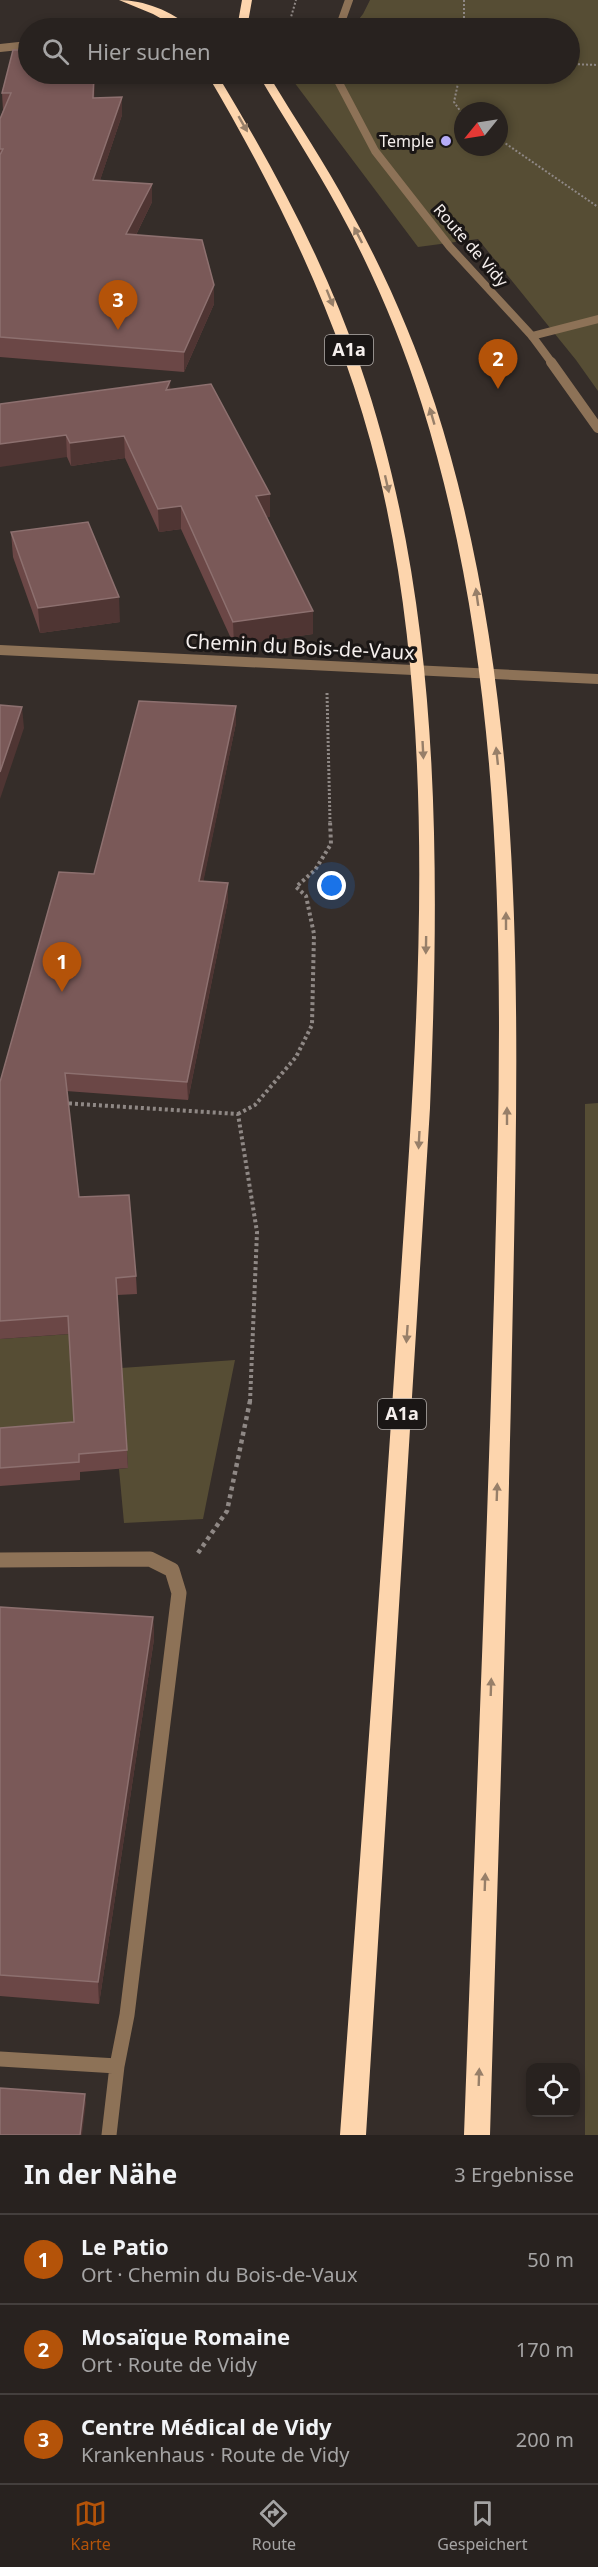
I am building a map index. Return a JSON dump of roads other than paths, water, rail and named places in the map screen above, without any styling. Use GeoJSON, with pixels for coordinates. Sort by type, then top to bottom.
{"type":"FeatureCollection","features":[{"type":"Feature","properties":{"kind":"highway"},"geometry":{"type":"LineString","coordinates":[[124,0],[168,18]]}},
{"type":"Feature","properties":{"kind":"highway"},"geometry":{"type":"LineString","coordinates":[[243,18],[248,0]]}},
{"type":"Feature","properties":{"kind":"highway","name":"A1a"},"geometry":{"type":"LineString","coordinates":[[218,84],[297,222],[348,346],[388,484],[416,652],[419,692],[427,854],[425,1011],[417,1188],[353,2135]]}},
{"type":"Feature","properties":{"kind":"highway","name":"A1a"},"geometry":{"type":"LineString","coordinates":[[268,84],[349,218],[373,265],[408,346],[448,472],[472,567],[485,655],[503,814],[506,908],[507,1175],[477,2135]]}},
{"type":"Feature","properties":{"kind":"street"},"geometry":{"type":"LineString","coordinates":[[342,18],[349,0]]}},
{"type":"Feature","properties":{"kind":"street"},"geometry":{"type":"LineString","coordinates":[[0,48],[18,46]]}},
{"type":"Feature","properties":{"kind":"street","name":"Route de Vidy"},"geometry":{"type":"LineString","coordinates":[[340,84],[375,151],[450,247],[532,336],[598,428]]}},
{"type":"Feature","properties":{"kind":"street"},"geometry":{"type":"LineString","coordinates":[[532,336],[598,319]]}},
{"type":"Feature","properties":{"kind":"street","name":"Chemin du Bois-de-Vaux"},"geometry":{"type":"LineString","coordinates":[[0,650],[598,679]]}},
{"type":"Feature","properties":{"kind":"street"},"geometry":{"type":"LineString","coordinates":[[0,1560],[150,1559],[172,1570],[179,1593],[127,2015],[117,2066],[109,2135]]}},
{"type":"Feature","properties":{"kind":"street"},"geometry":{"type":"LineString","coordinates":[[0,2059],[117,2066]]}},
{"type":"Feature","properties":{"kind":"place","name":"Temple"},"geometry":{"type":"Point","coordinates":[446,141]}},
{"type":"Feature","properties":{"kind":"place","name":"Centre Médical de Vidy"},"geometry":{"type":"Point","coordinates":[118,330]}},
{"type":"Feature","properties":{"kind":"place","name":"Mosaïque Romaine"},"geometry":{"type":"Point","coordinates":[498,389]}},
{"type":"Feature","properties":{"kind":"place","name":"Le Patio"},"geometry":{"type":"Point","coordinates":[62,992]}}]}
